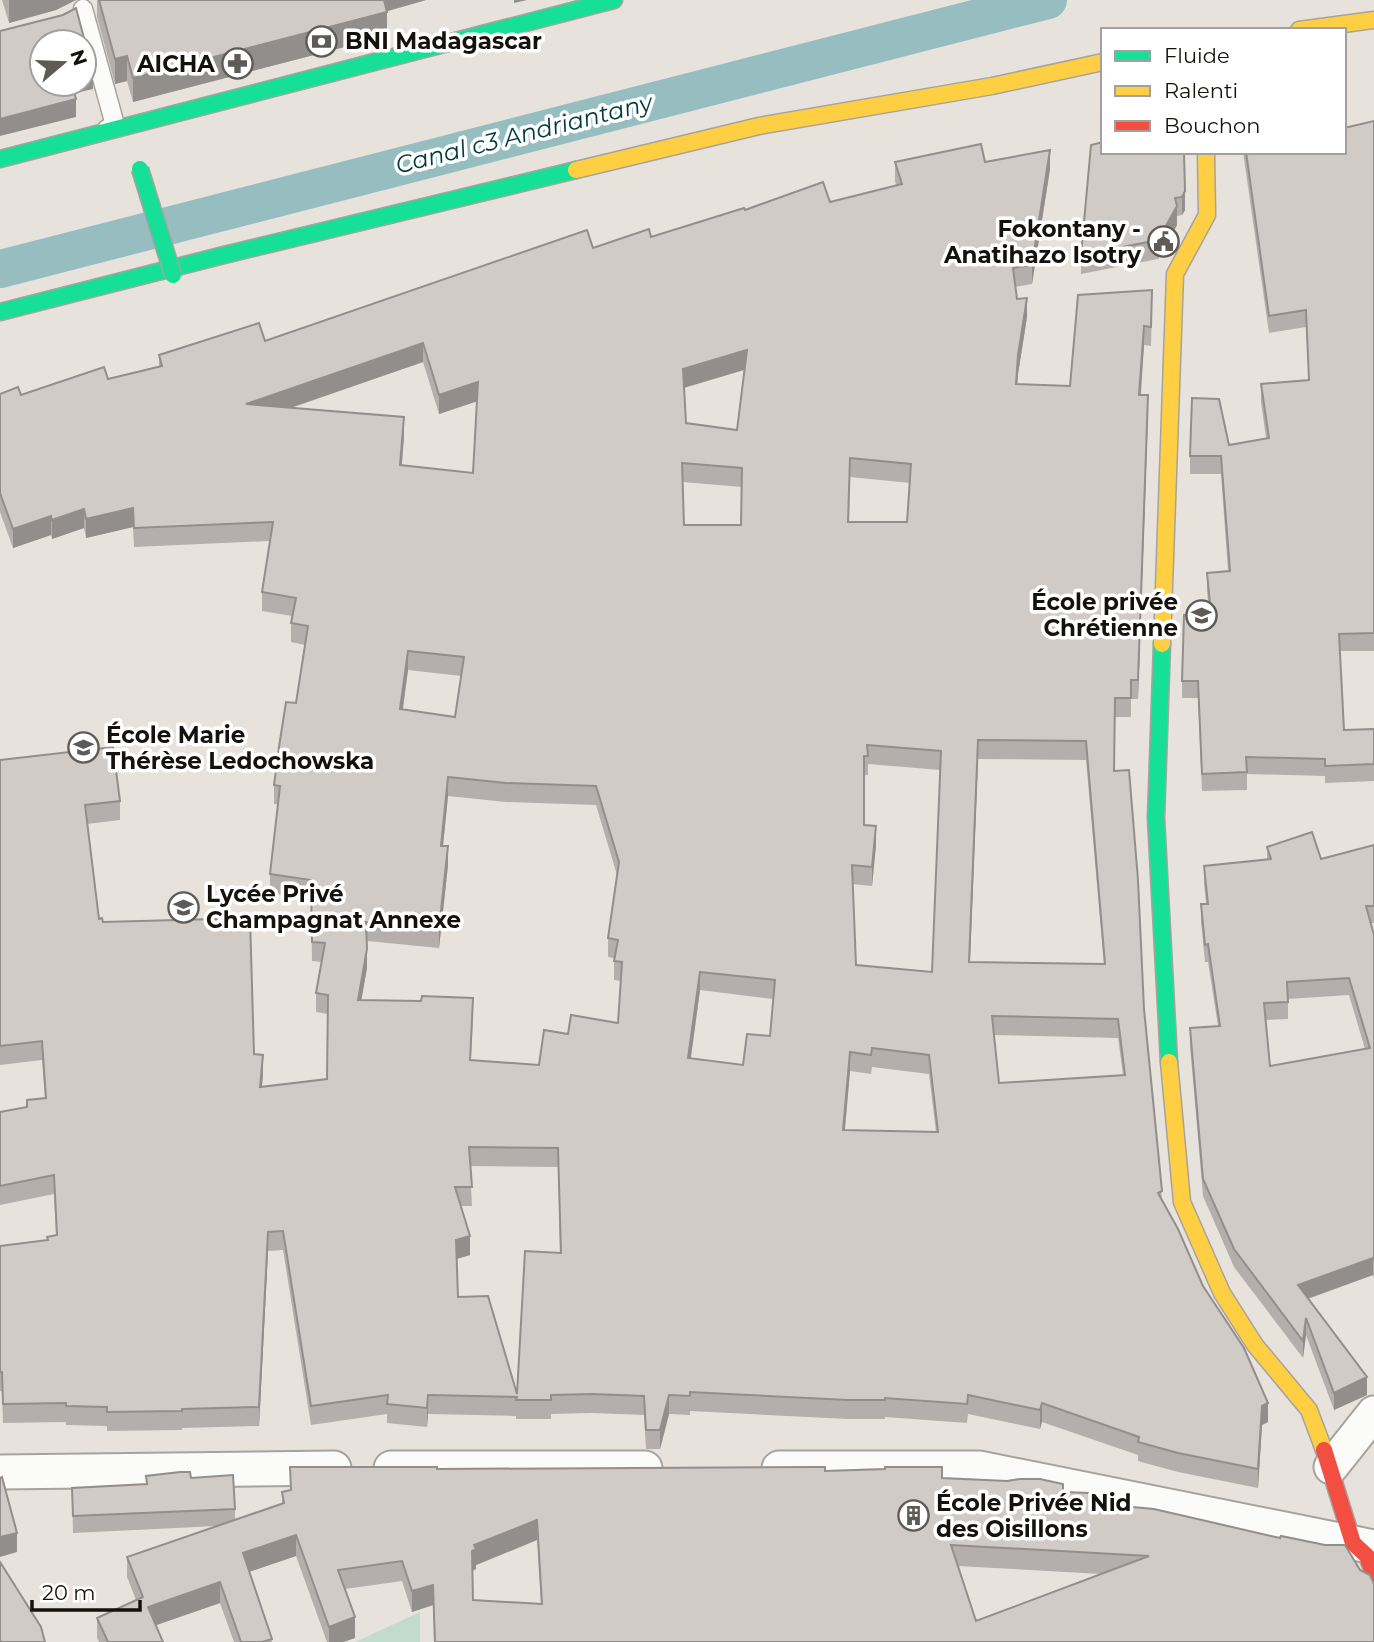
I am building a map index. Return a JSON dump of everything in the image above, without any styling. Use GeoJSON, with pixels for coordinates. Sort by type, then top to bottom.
{"type":"FeatureCollection","features":[{"type":"Feature","properties":{"kind":"main road"},"geometry":{"type":"LineString","coordinates":[[0,159],[614,0]]}},
{"type":"Feature","properties":{"kind":"main road"},"geometry":{"type":"LineString","coordinates":[[1314,28],[1374,20]]}},
{"type":"Feature","properties":{"kind":"main road"},"geometry":{"type":"LineString","coordinates":[[0,312],[759,126],[992,86],[1101,62]]}},
{"type":"Feature","properties":{"kind":"main road"},"geometry":{"type":"LineString","coordinates":[[89,137],[109,150]]}},
{"type":"Feature","properties":{"kind":"main road"},"geometry":{"type":"LineString","coordinates":[[1206,154],[1207,215],[1175,274],[1156,818],[1166,1027],[1182,1202],[1222,1293],[1255,1345],[1309,1410],[1374,1574]]}},
{"type":"Feature","properties":{"kind":"main road"},"geometry":{"type":"LineString","coordinates":[[126,279],[170,288],[173,275],[135,166]]}},
{"type":"Feature","properties":{"kind":"street"},"geometry":{"type":"LineString","coordinates":[[1331,1467],[1374,1413]]}},
{"type":"Feature","properties":{"kind":"street"},"geometry":{"type":"LineString","coordinates":[[0,1472],[231,1468],[674,1468]]}},
{"type":"Feature","properties":{"kind":"street"},"geometry":{"type":"LineString","coordinates":[[743,1468],[979,1468],[1363,1545]]}},
{"type":"Feature","properties":{"kind":"lane"},"geometry":{"type":"LineString","coordinates":[[89,137],[115,125],[77,12],[103,3]]}},
{"type":"Feature","properties":{"kind":"green space"},"geometry":{"type":"Polygon","coordinates":[[[420,1612],[420,1642],[355,1642],[420,1612]]]}},
{"type":"Feature","properties":{"kind":"building"},"geometry":{"type":"Polygon","coordinates":[[[99,0],[384,0],[387,12],[133,78],[127,56],[115,59],[99,0]]]}},
{"type":"Feature","properties":{"kind":"building"},"geometry":{"type":"Polygon","coordinates":[[[76,8],[81,28],[28,28],[28,98],[76,99],[0,119],[0,31],[63,15],[76,8]]]}},
{"type":"Feature","properties":{"kind":"building"},"geometry":{"type":"Polygon","coordinates":[[[1374,121],[1374,633],[1339,634],[1344,730],[1374,729],[1374,764],[1325,766],[1325,759],[1246,757],[1247,772],[1202,774],[1198,681],[1182,681],[1184,615],[1211,613],[1207,573],[1230,571],[1221,456],[1190,456],[1192,398],[1219,399],[1229,445],[1269,438],[1261,384],[1309,380],[1306,310],[1269,316],[1246,154],[1346,154],[1346,128],[1374,121]]]}},
{"type":"Feature","properties":{"kind":"building"},"geometry":{"type":"Polygon","coordinates":[[[1101,142],[1101,154],[1184,154],[1185,191],[1182,197],[1175,198],[1177,206],[1158,240],[1081,255],[1091,145],[1101,142]]]}},
{"type":"Feature","properties":{"kind":"building"},"geometry":{"type":"Polygon","coordinates":[[[981,144],[985,162],[1050,150],[1032,265],[1013,268],[1017,299],[1027,298],[1016,384],[1070,386],[1078,295],[1152,290],[1151,327],[1144,326],[1139,395],[1148,395],[1138,680],[1131,680],[1131,698],[1115,698],[1114,771],[1129,770],[1144,1009],[1162,1191],[1158,1193],[1178,1229],[1203,1286],[1244,1348],[1268,1403],[1262,1406],[1258,1469],[1138,1442],[1139,1437],[1042,1403],[1040,1410],[968,1395],[967,1404],[885,1398],[848,1400],[690,1392],[690,1396],[669,1395],[660,1430],[646,1430],[644,1396],[551,1395],[551,1400],[516,1400],[517,1397],[428,1395],[427,1408],[387,1404],[388,1395],[311,1406],[283,1231],[268,1232],[259,1407],[107,1412],[107,1407],[66,1406],[66,1403],[3,1404],[0,1372],[0,1246],[48,1240],[47,1237],[57,1235],[54,1175],[0,1186],[0,1112],[27,1107],[27,1100],[46,1098],[42,1041],[0,1046],[0,760],[113,747],[120,801],[85,805],[99,919],[102,918],[103,922],[250,918],[254,1054],[263,1055],[260,1087],[327,1079],[328,995],[316,993],[325,943],[312,942],[311,880],[270,874],[280,786],[274,785],[279,747],[286,702],[296,703],[308,626],[291,623],[296,598],[262,592],[273,522],[134,528],[133,508],[86,519],[84,509],[52,520],[51,516],[13,529],[0,493],[0,394],[18,387],[21,395],[104,367],[108,379],[162,366],[159,355],[259,323],[265,341],[587,230],[593,248],[649,229],[651,237],[744,208],[745,210],[823,182],[830,202],[902,184],[895,162],[981,144]],[[423,343],[246,404],[404,417],[400,465],[473,473],[478,382],[439,395],[423,343]],[[747,350],[683,369],[686,423],[737,430],[747,350]],[[850,458],[848,522],[907,522],[911,464],[850,458]],[[682,463],[684,525],[741,525],[742,468],[682,463]],[[408,651],[400,709],[455,717],[464,657],[408,651]],[[978,740],[969,962],[1105,964],[1086,741],[978,740]],[[867,745],[868,756],[864,756],[864,825],[876,826],[872,867],[852,865],[856,965],[932,972],[941,751],[867,745]],[[448,777],[441,846],[448,846],[439,929],[366,922],[367,949],[358,1000],[421,1001],[422,996],[473,998],[470,1060],[539,1065],[544,1030],[568,1034],[571,1015],[618,1023],[622,962],[614,961],[618,940],[608,938],[619,862],[596,786],[506,783],[448,777]],[[700,972],[688,1058],[743,1065],[747,1034],[770,1036],[775,980],[700,972]],[[992,1016],[999,1083],[1125,1075],[1118,1019],[992,1016]],[[872,1048],[871,1055],[850,1052],[843,1130],[938,1132],[929,1055],[872,1048]],[[469,1147],[472,1187],[455,1187],[470,1236],[456,1240],[458,1297],[488,1296],[517,1394],[525,1251],[561,1253],[558,1148],[469,1147]]]}},
{"type":"Feature","properties":{"kind":"building"},"geometry":{"type":"Polygon","coordinates":[[[1312,832],[1321,859],[1374,845],[1374,906],[1366,906],[1374,935],[1374,1260],[1373,1258],[1298,1285],[1367,1377],[1334,1393],[1306,1318],[1303,1341],[1234,1249],[1203,1179],[1190,1028],[1220,1026],[1208,944],[1205,945],[1201,904],[1208,904],[1204,866],[1271,859],[1267,847],[1312,832]],[[1349,978],[1287,982],[1288,1002],[1264,1003],[1270,1066],[1370,1048],[1349,978]]]}},
{"type":"Feature","properties":{"kind":"building"},"geometry":{"type":"Polygon","coordinates":[[[290,1467],[825,1467],[825,1471],[942,1467],[942,1478],[1007,1481],[1040,1479],[1063,1484],[1063,1492],[1090,1493],[1091,1503],[1154,1509],[1280,1538],[1281,1536],[1325,1545],[1345,1545],[1360,1570],[1370,1575],[1374,1584],[1374,1642],[435,1642],[433,1585],[412,1591],[402,1561],[338,1570],[355,1617],[329,1627],[296,1535],[243,1553],[272,1639],[241,1642],[220,1582],[148,1607],[163,1642],[108,1642],[97,1618],[143,1597],[127,1557],[284,1503],[282,1492],[291,1490],[290,1467]],[[537,1520],[474,1545],[473,1600],[542,1604],[537,1520]],[[951,1545],[976,1621],[1149,1556],[951,1545]]]}},
{"type":"Feature","properties":{"kind":"building"},"geometry":{"type":"Polygon","coordinates":[[[190,1472],[191,1478],[233,1475],[235,1509],[73,1516],[72,1488],[147,1484],[146,1476],[190,1472]]]}},
{"type":"Feature","properties":{"kind":"building"},"geometry":{"type":"Polygon","coordinates":[[[2,1477],[17,1533],[0,1537],[0,1478],[2,1477]]]}},
{"type":"Feature","properties":{"kind":"building"},"geometry":{"type":"Polygon","coordinates":[[[0,1562],[41,1627],[45,1642],[1,1642],[0,1562]]]}},
{"type":"Feature","properties":{"kind":"waterway","name":"Canal c3 Andriantany"},"geometry":{"type":"LineString","coordinates":[[0,269],[1048,0]]}},
{"type":"Feature","properties":{"kind":"traffic: fast"},"geometry":{"type":"LineString","coordinates":[[0,159],[614,0]]}},
{"type":"Feature","properties":{"kind":"traffic: fast"},"geometry":{"type":"LineString","coordinates":[[140,169],[173,275]]}},
{"type":"Feature","properties":{"kind":"traffic: fast"},"geometry":{"type":"LineString","coordinates":[[0,312],[576,170]]}},
{"type":"Feature","properties":{"kind":"traffic: fast"},"geometry":{"type":"LineString","coordinates":[[1162,644],[1156,818],[1169,1062]]}},
{"type":"Feature","properties":{"kind":"traffic: slow"},"geometry":{"type":"LineString","coordinates":[[1314,28],[1374,20]]}},
{"type":"Feature","properties":{"kind":"traffic: slow"},"geometry":{"type":"LineString","coordinates":[[576,170],[759,126],[992,86],[1101,62]]}},
{"type":"Feature","properties":{"kind":"traffic: slow"},"geometry":{"type":"LineString","coordinates":[[1162,644],[1175,274],[1207,215],[1206,154]]}},
{"type":"Feature","properties":{"kind":"traffic: slow"},"geometry":{"type":"LineString","coordinates":[[1169,1062],[1182,1202],[1222,1293],[1255,1345],[1309,1410],[1324,1450]]}},
{"type":"Feature","properties":{"kind":"traffic: jam"},"geometry":{"type":"LineString","coordinates":[[1324,1450],[1353,1543],[1367,1556],[1374,1574]]}},
{"type":"Feature","properties":{"kind":"place","name":"BNI Madagascar"},"geometry":{"type":"Point","coordinates":[322,41]}},
{"type":"Feature","properties":{"kind":"place","name":"AICHA"},"geometry":{"type":"Point","coordinates":[238,64]}},
{"type":"Feature","properties":{"kind":"place","name":"Fokontany - Anatihazo Isotry"},"geometry":{"type":"Point","coordinates":[1164,242]}},
{"type":"Feature","properties":{"kind":"place","name":"École privée Chrétienne"},"geometry":{"type":"Point","coordinates":[1201,615]}},
{"type":"Feature","properties":{"kind":"place","name":"École Marie Thérèse Ledochowska"},"geometry":{"type":"Point","coordinates":[83,748]}},
{"type":"Feature","properties":{"kind":"place","name":"Lycée Privé Champagnat Annexe"},"geometry":{"type":"Point","coordinates":[183,907]}},
{"type":"Feature","properties":{"kind":"place","name":"École Privée Nid des Oisillons"},"geometry":{"type":"Point","coordinates":[913,1516]}}]}
